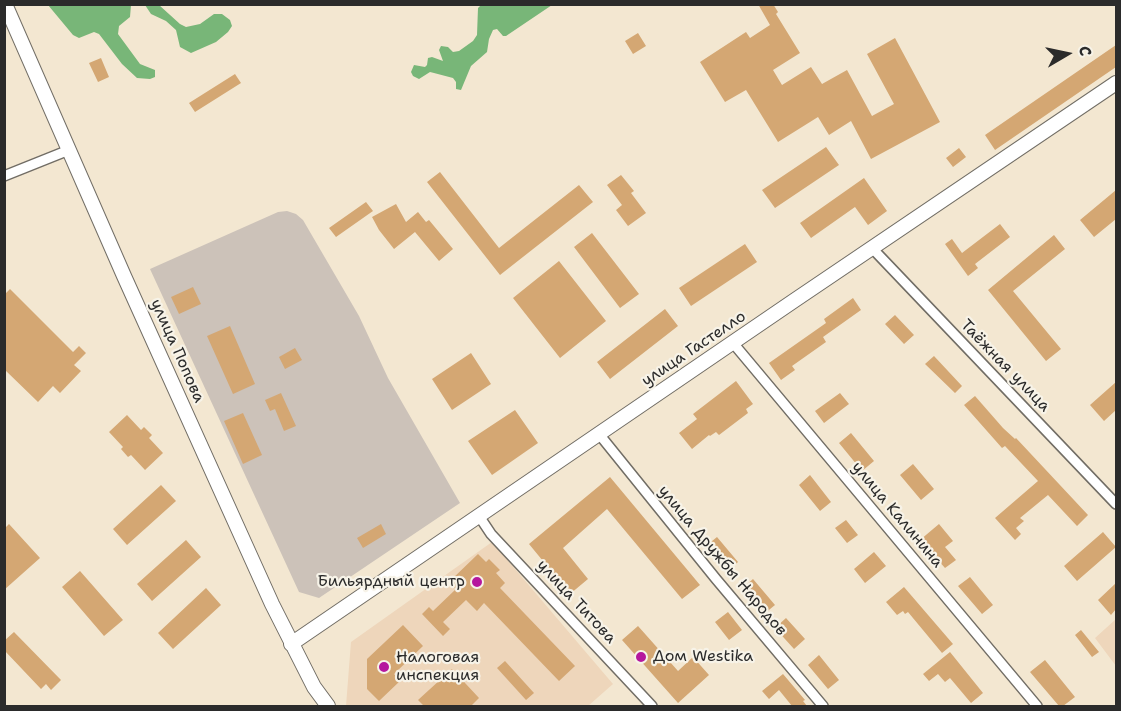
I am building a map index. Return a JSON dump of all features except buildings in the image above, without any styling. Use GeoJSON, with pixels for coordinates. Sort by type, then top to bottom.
{"type":"FeatureCollection","features":[{"type":"Feature","properties":{"kind":"street","name":"улица Попова"},"geometry":{"type":"LineString","coordinates":[[5,4],[291,644],[314,687],[328,706]]}},
{"type":"Feature","properties":{"kind":"street","name":"улица Гастелло"},"geometry":{"type":"LineString","coordinates":[[291,644],[1116,83]]}},
{"type":"Feature","properties":{"kind":"street"},"geometry":{"type":"LineString","coordinates":[[4,176],[69,150]]}},
{"type":"Feature","properties":{"kind":"street","name":"Таёжная улица"},"geometry":{"type":"LineString","coordinates":[[872,248],[1116,504]]}},
{"type":"Feature","properties":{"kind":"street","name":"улица Калинина"},"geometry":{"type":"LineString","coordinates":[[733,343],[1037,706]]}},
{"type":"Feature","properties":{"kind":"street","name":"улица Дружбы Народов"},"geometry":{"type":"LineString","coordinates":[[599,434],[716,579],[823,706]]}},
{"type":"Feature","properties":{"kind":"street","name":"улица Титова"},"geometry":{"type":"LineString","coordinates":[[479,516],[491,534],[652,706]]}},
{"type":"Feature","properties":{"kind":"shaded area"},"geometry":{"type":"Polygon","coordinates":[[[287,211],[303,220],[359,316],[388,378],[460,503],[319,598],[299,592],[150,269],[278,212],[287,211]]]}},
{"type":"Feature","properties":{"kind":"shaded area"},"geometry":{"type":"Polygon","coordinates":[[[492,542],[613,684],[588,706],[346,706],[351,642],[492,542]]]}},
{"type":"Feature","properties":{"kind":"shaded area"},"geometry":{"type":"Polygon","coordinates":[[[1116,619],[1116,666],[1095,638],[1116,619]]]}},
{"type":"Feature","properties":{"kind":"green space"},"geometry":{"type":"Polygon","coordinates":[[[48,5],[131,5],[130,17],[119,26],[118,34],[140,64],[155,70],[155,77],[137,78],[122,64],[99,34],[94,32],[79,38],[73,35],[48,5]]]}},
{"type":"Feature","properties":{"kind":"green space"},"geometry":{"type":"Polygon","coordinates":[[[145,5],[159,5],[186,27],[200,24],[214,14],[222,14],[230,20],[232,26],[216,42],[191,53],[180,47],[176,30],[166,21],[151,14],[145,5]]]}},
{"type":"Feature","properties":{"kind":"green space"},"geometry":{"type":"Polygon","coordinates":[[[481,5],[552,5],[506,36],[503,36],[497,29],[493,30],[487,52],[471,66],[461,90],[456,89],[456,82],[453,78],[430,72],[419,79],[413,76],[411,72],[414,65],[425,67],[428,58],[443,61],[439,50],[441,46],[448,47],[453,52],[459,51],[473,41],[477,35],[478,8],[481,5]]]}},
{"type":"Feature","properties":{"kind":"place","name":"Бильярдный центр"},"geometry":{"type":"Point","coordinates":[477,582]}},
{"type":"Feature","properties":{"kind":"place","name":"Дом Westika"},"geometry":{"type":"Point","coordinates":[641,657]}},
{"type":"Feature","properties":{"kind":"place","name":"Налоговая инспекция"},"geometry":{"type":"Point","coordinates":[384,667]}}]}
